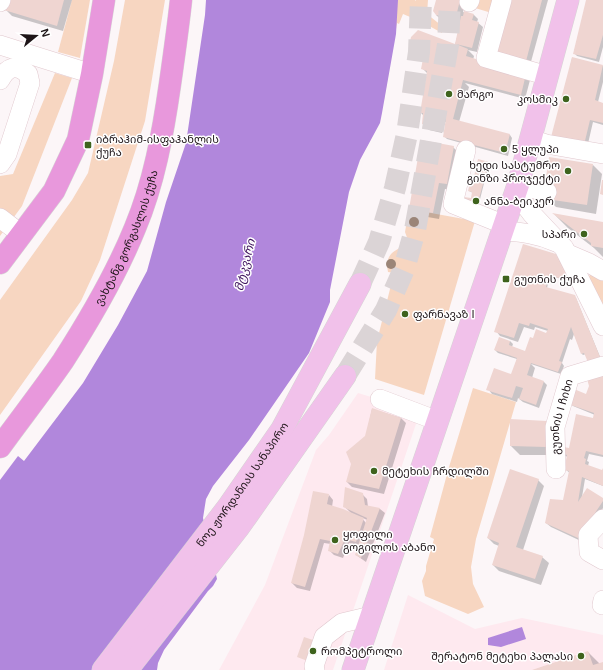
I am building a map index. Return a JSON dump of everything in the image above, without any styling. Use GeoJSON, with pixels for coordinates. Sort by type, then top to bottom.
{"type":"FeatureCollection","features":[{"type":"Feature","properties":{"kind":"highway"},"geometry":{"type":"LineString","coordinates":[[0,263],[54,190],[78,140],[92,74],[104,0]]}},
{"type":"Feature","properties":{"kind":"highway","name":"ვახტანგ გორგასლის ქუჩა"},"geometry":{"type":"LineString","coordinates":[[0,447],[62,362],[85,325],[114,273],[135,227],[144,204],[157,158],[165,114],[181,0]]}},
{"type":"Feature","properties":{"kind":"main road"},"geometry":{"type":"LineString","coordinates":[[353,670],[517,189],[568,0]]}},
{"type":"Feature","properties":{"kind":"main road","name":"ნოე ჟორდანიას სანაპირო"},"geometry":{"type":"LineString","coordinates":[[103,670],[228,507],[282,428],[360,284]]}},
{"type":"Feature","properties":{"kind":"main road","name":"ნოე ჟორდანიას სანაპირო"},"geometry":{"type":"LineString","coordinates":[[127,670],[239,527],[345,376]]}},
{"type":"Feature","properties":{"kind":"street"},"geometry":{"type":"LineString","coordinates":[[502,0],[486,58],[548,76]]}},
{"type":"Feature","properties":{"kind":"street"},"geometry":{"type":"LineString","coordinates":[[0,45],[92,74]]}},
{"type":"Feature","properties":{"kind":"street"},"geometry":{"type":"LineString","coordinates":[[0,80],[5,71],[12,68],[22,68],[28,74],[30,83],[7,154],[0,164]]}},
{"type":"Feature","properties":{"kind":"street"},"geometry":{"type":"LineString","coordinates":[[530,140],[603,154]]}},
{"type":"Feature","properties":{"kind":"street"},"geometry":{"type":"LineString","coordinates":[[466,150],[452,204],[504,228],[538,235],[603,271]]}},
{"type":"Feature","properties":{"kind":"street"},"geometry":{"type":"LineString","coordinates":[[517,189],[547,192]]}},
{"type":"Feature","properties":{"kind":"street"},"geometry":{"type":"LineString","coordinates":[[517,189],[532,214],[564,249],[603,326]]}},
{"type":"Feature","properties":{"kind":"street"},"geometry":{"type":"LineString","coordinates":[[0,218],[21,234]]}},
{"type":"Feature","properties":{"kind":"street","name":"გუთნის I ჩიხი"},"geometry":{"type":"LineString","coordinates":[[556,469],[556,427],[570,376],[603,366]]}},
{"type":"Feature","properties":{"kind":"street"},"geometry":{"type":"LineString","coordinates":[[380,399],[438,421]]}},
{"type":"Feature","properties":{"kind":"street"},"geometry":{"type":"LineString","coordinates":[[603,518],[588,535],[589,552],[603,560]]}},
{"type":"Feature","properties":{"kind":"street"},"geometry":{"type":"LineString","coordinates":[[315,670],[314,666],[324,637],[342,623],[371,616]]}},
{"type":"Feature","properties":{"kind":"shaded area"},"geometry":{"type":"Polygon","coordinates":[[[72,0],[90,0],[80,58],[58,52],[72,0]]]}},
{"type":"Feature","properties":{"kind":"shaded area"},"geometry":{"type":"Polygon","coordinates":[[[125,0],[165,0],[145,121],[100,260],[81,301],[0,415],[0,300],[72,200],[88,173],[114,61],[125,0]]]}},
{"type":"Feature","properties":{"kind":"shaded area"},"geometry":{"type":"Polygon","coordinates":[[[373,0],[428,0],[427,14],[442,26],[442,33],[403,14],[399,24],[397,23],[384,100],[373,0]]]}},
{"type":"Feature","properties":{"kind":"shaded area"},"geometry":{"type":"Polygon","coordinates":[[[466,0],[499,0],[495,14],[465,5],[466,0]]]}},
{"type":"Feature","properties":{"kind":"shaded area"},"geometry":{"type":"Polygon","coordinates":[[[55,73],[72,78],[22,206],[0,236],[0,176],[13,174],[55,73]]]}},
{"type":"Feature","properties":{"kind":"shaded area"},"geometry":{"type":"Polygon","coordinates":[[[409,209],[475,221],[424,395],[375,379],[377,341],[394,273],[388,272],[388,261],[392,253],[409,243],[405,232],[409,209]]]}},
{"type":"Feature","properties":{"kind":"shaded area"},"geometry":{"type":"Polygon","coordinates":[[[594,259],[603,261],[603,309],[589,277],[594,259]]]}},
{"type":"Feature","properties":{"kind":"shaded area"},"geometry":{"type":"Polygon","coordinates":[[[473,388],[516,402],[476,539],[471,567],[473,584],[484,607],[468,614],[425,596],[422,581],[434,539],[430,537],[473,388]]]}},
{"type":"Feature","properties":{"kind":"shaded area"},"geometry":{"type":"Polygon","coordinates":[[[358,393],[420,412],[333,670],[219,670],[265,585],[316,450],[329,435],[358,393]]]}},
{"type":"Feature","properties":{"kind":"shaded area"},"geometry":{"type":"Polygon","coordinates":[[[408,595],[475,629],[522,618],[603,635],[603,670],[384,670],[408,595]]]}},
{"type":"Feature","properties":{"kind":"water","name":"მტკვარი"},"geometry":{"type":"Polygon","coordinates":[[[206,0],[398,0],[396,34],[380,123],[360,160],[349,192],[330,290],[330,302],[309,353],[249,440],[213,486],[206,499],[203,518],[217,579],[164,650],[158,663],[157,670],[0,670],[0,480],[18,456],[24,461],[83,383],[118,325],[147,271],[166,202],[186,143],[206,0]]]}},
{"type":"Feature","properties":{"kind":"water"},"geometry":{"type":"Polygon","coordinates":[[[522,627],[526,639],[501,647],[488,645],[488,638],[522,627]]]}},
{"type":"Feature","properties":{"kind":"building"},"geometry":{"type":"Polygon","coordinates":[[[7,0],[64,0],[57,26],[4,10],[7,0]]]}},
{"type":"Feature","properties":{"kind":"building"},"geometry":{"type":"Polygon","coordinates":[[[436,0],[460,0],[454,25],[441,21],[441,16],[436,15],[433,11],[436,0]]]}},
{"type":"Feature","properties":{"kind":"building"},"geometry":{"type":"Polygon","coordinates":[[[508,0],[542,0],[525,65],[493,56],[508,0]]]}},
{"type":"Feature","properties":{"kind":"building"},"geometry":{"type":"Polygon","coordinates":[[[586,0],[603,0],[603,35],[596,59],[573,54],[586,0]]]}},
{"type":"Feature","properties":{"kind":"building"},"geometry":{"type":"Polygon","coordinates":[[[464,11],[474,14],[472,20],[479,22],[472,48],[456,44],[468,49],[466,56],[526,74],[521,95],[463,80],[453,119],[510,134],[505,153],[443,137],[446,118],[438,116],[435,127],[422,124],[423,113],[420,113],[427,71],[421,69],[423,59],[411,55],[409,46],[411,37],[418,30],[455,44],[461,16],[463,16],[464,11]]]}},
{"type":"Feature","properties":{"kind":"building"},"geometry":{"type":"Polygon","coordinates":[[[572,57],[603,65],[595,100],[603,103],[603,123],[590,120],[584,145],[551,137],[572,57]]]}},
{"type":"Feature","properties":{"kind":"building"},"geometry":{"type":"Polygon","coordinates":[[[421,140],[454,146],[447,184],[439,183],[433,213],[409,209],[421,140]]]}},
{"type":"Feature","properties":{"kind":"building"},"geometry":{"type":"Polygon","coordinates":[[[549,157],[593,164],[587,205],[546,199],[545,184],[549,157]]]}},
{"type":"Feature","properties":{"kind":"building"},"geometry":{"type":"Polygon","coordinates":[[[478,159],[489,162],[477,206],[463,205],[464,197],[471,198],[472,192],[468,191],[470,183],[466,181],[468,175],[474,177],[478,159]]]}},
{"type":"Feature","properties":{"kind":"building"},"geometry":{"type":"Polygon","coordinates":[[[603,180],[603,195],[600,194],[603,180]]]}},
{"type":"Feature","properties":{"kind":"building"},"geometry":{"type":"Polygon","coordinates":[[[552,213],[603,222],[603,248],[591,246],[591,243],[552,213]]]}},
{"type":"Feature","properties":{"kind":"building"},"geometry":{"type":"Polygon","coordinates":[[[523,244],[556,254],[570,280],[549,276],[546,287],[575,295],[602,362],[590,367],[584,353],[581,354],[571,327],[559,361],[562,362],[558,372],[531,363],[527,375],[544,381],[536,405],[519,399],[523,388],[516,386],[512,398],[486,390],[494,368],[511,374],[517,358],[494,350],[499,337],[510,341],[509,345],[525,351],[530,337],[533,338],[536,329],[546,333],[548,329],[530,323],[529,326],[519,323],[514,338],[494,332],[523,244]]]}},
{"type":"Feature","properties":{"kind":"building"},"geometry":{"type":"Polygon","coordinates":[[[603,371],[603,455],[586,451],[584,458],[586,459],[585,464],[602,470],[603,468],[603,486],[582,477],[578,502],[587,488],[603,498],[603,501],[595,513],[597,514],[578,538],[545,523],[550,499],[563,500],[569,471],[564,470],[567,455],[558,452],[559,446],[569,448],[576,414],[593,418],[594,413],[568,404],[574,389],[586,394],[589,386],[586,375],[603,371]]]}},
{"type":"Feature","properties":{"kind":"building"},"geometry":{"type":"Polygon","coordinates":[[[372,408],[401,418],[379,489],[346,482],[351,464],[346,452],[365,436],[372,408]]]}},
{"type":"Feature","properties":{"kind":"building"},"geometry":{"type":"Polygon","coordinates":[[[510,419],[547,421],[546,447],[510,446],[510,419]]]}},
{"type":"Feature","properties":{"kind":"building"},"geometry":{"type":"Polygon","coordinates":[[[510,469],[539,479],[516,547],[543,556],[535,579],[492,565],[499,543],[487,538],[510,469]]]}},
{"type":"Feature","properties":{"kind":"building"},"geometry":{"type":"Polygon","coordinates":[[[345,487],[363,493],[365,505],[380,508],[361,558],[355,555],[367,518],[343,507],[345,487]]]}},
{"type":"Feature","properties":{"kind":"building","name":"ყოფილი გოგილოს აბანო"},"geometry":{"type":"Polygon","coordinates":[[[313,491],[329,494],[327,504],[364,518],[356,542],[345,539],[338,554],[328,551],[330,541],[320,539],[305,587],[291,583],[304,535],[313,491]]]}},
{"type":"Feature","properties":{"kind":"building"},"geometry":{"type":"Polygon","coordinates":[[[304,637],[328,645],[321,666],[297,657],[304,637]]]}},
{"type":"Feature","properties":{"kind":"building","name":"შერატონ მეტეხი პალასი"},"geometry":{"type":"Polygon","coordinates":[[[588,651],[593,665],[603,662],[603,670],[532,670],[588,651]]]}},
{"type":"Feature","properties":{"kind":"tunnel"},"geometry":{"type":"LineString","coordinates":[[360,284],[379,242],[395,188],[407,134],[419,52],[421,0]]}},
{"type":"Feature","properties":{"kind":"tunnel"},"geometry":{"type":"LineString","coordinates":[[345,376],[386,310],[404,269],[415,230],[448,45],[450,0]]}},
{"type":"Feature","properties":{"kind":"place","name":"მარგო"},"geometry":{"type":"Point","coordinates":[449,94]}},
{"type":"Feature","properties":{"kind":"place","name":"კოსმიკ"},"geometry":{"type":"Point","coordinates":[566,99]}},
{"type":"Feature","properties":{"kind":"place","name":"იბრაჰიმ-ისფაჰანლის ქუჩა"},"geometry":{"type":"Point","coordinates":[88,145]}},
{"type":"Feature","properties":{"kind":"place","name":"5 ყლუპი"},"geometry":{"type":"Point","coordinates":[504,149]}},
{"type":"Feature","properties":{"kind":"place","name":"ხედი სასტუმრო გინზი პროჯექტი"},"geometry":{"type":"Point","coordinates":[568,171]}},
{"type":"Feature","properties":{"kind":"place","name":"ანნა-ბეიკერ"},"geometry":{"type":"Point","coordinates":[476,201]}},
{"type":"Feature","properties":{"kind":"place","name":"სპარი"},"geometry":{"type":"Point","coordinates":[584,234]}},
{"type":"Feature","properties":{"kind":"place","name":"გუთნის ქუჩა"},"geometry":{"type":"Point","coordinates":[506,279]}},
{"type":"Feature","properties":{"kind":"place","name":"ფარნავაზ I"},"geometry":{"type":"Point","coordinates":[405,314]}},
{"type":"Feature","properties":{"kind":"place","name":"მეტეხის ჩრდილში"},"geometry":{"type":"Point","coordinates":[374,471]}},
{"type":"Feature","properties":{"kind":"place","name":"ყოფილი გოგილოს აბანო"},"geometry":{"type":"Point","coordinates":[335,540]}},
{"type":"Feature","properties":{"kind":"place","name":"რომპეტროლი"},"geometry":{"type":"Point","coordinates":[313,651]}},
{"type":"Feature","properties":{"kind":"place","name":"შერატონ მეტეხი პალასი"},"geometry":{"type":"Point","coordinates":[581,656]}}]}
